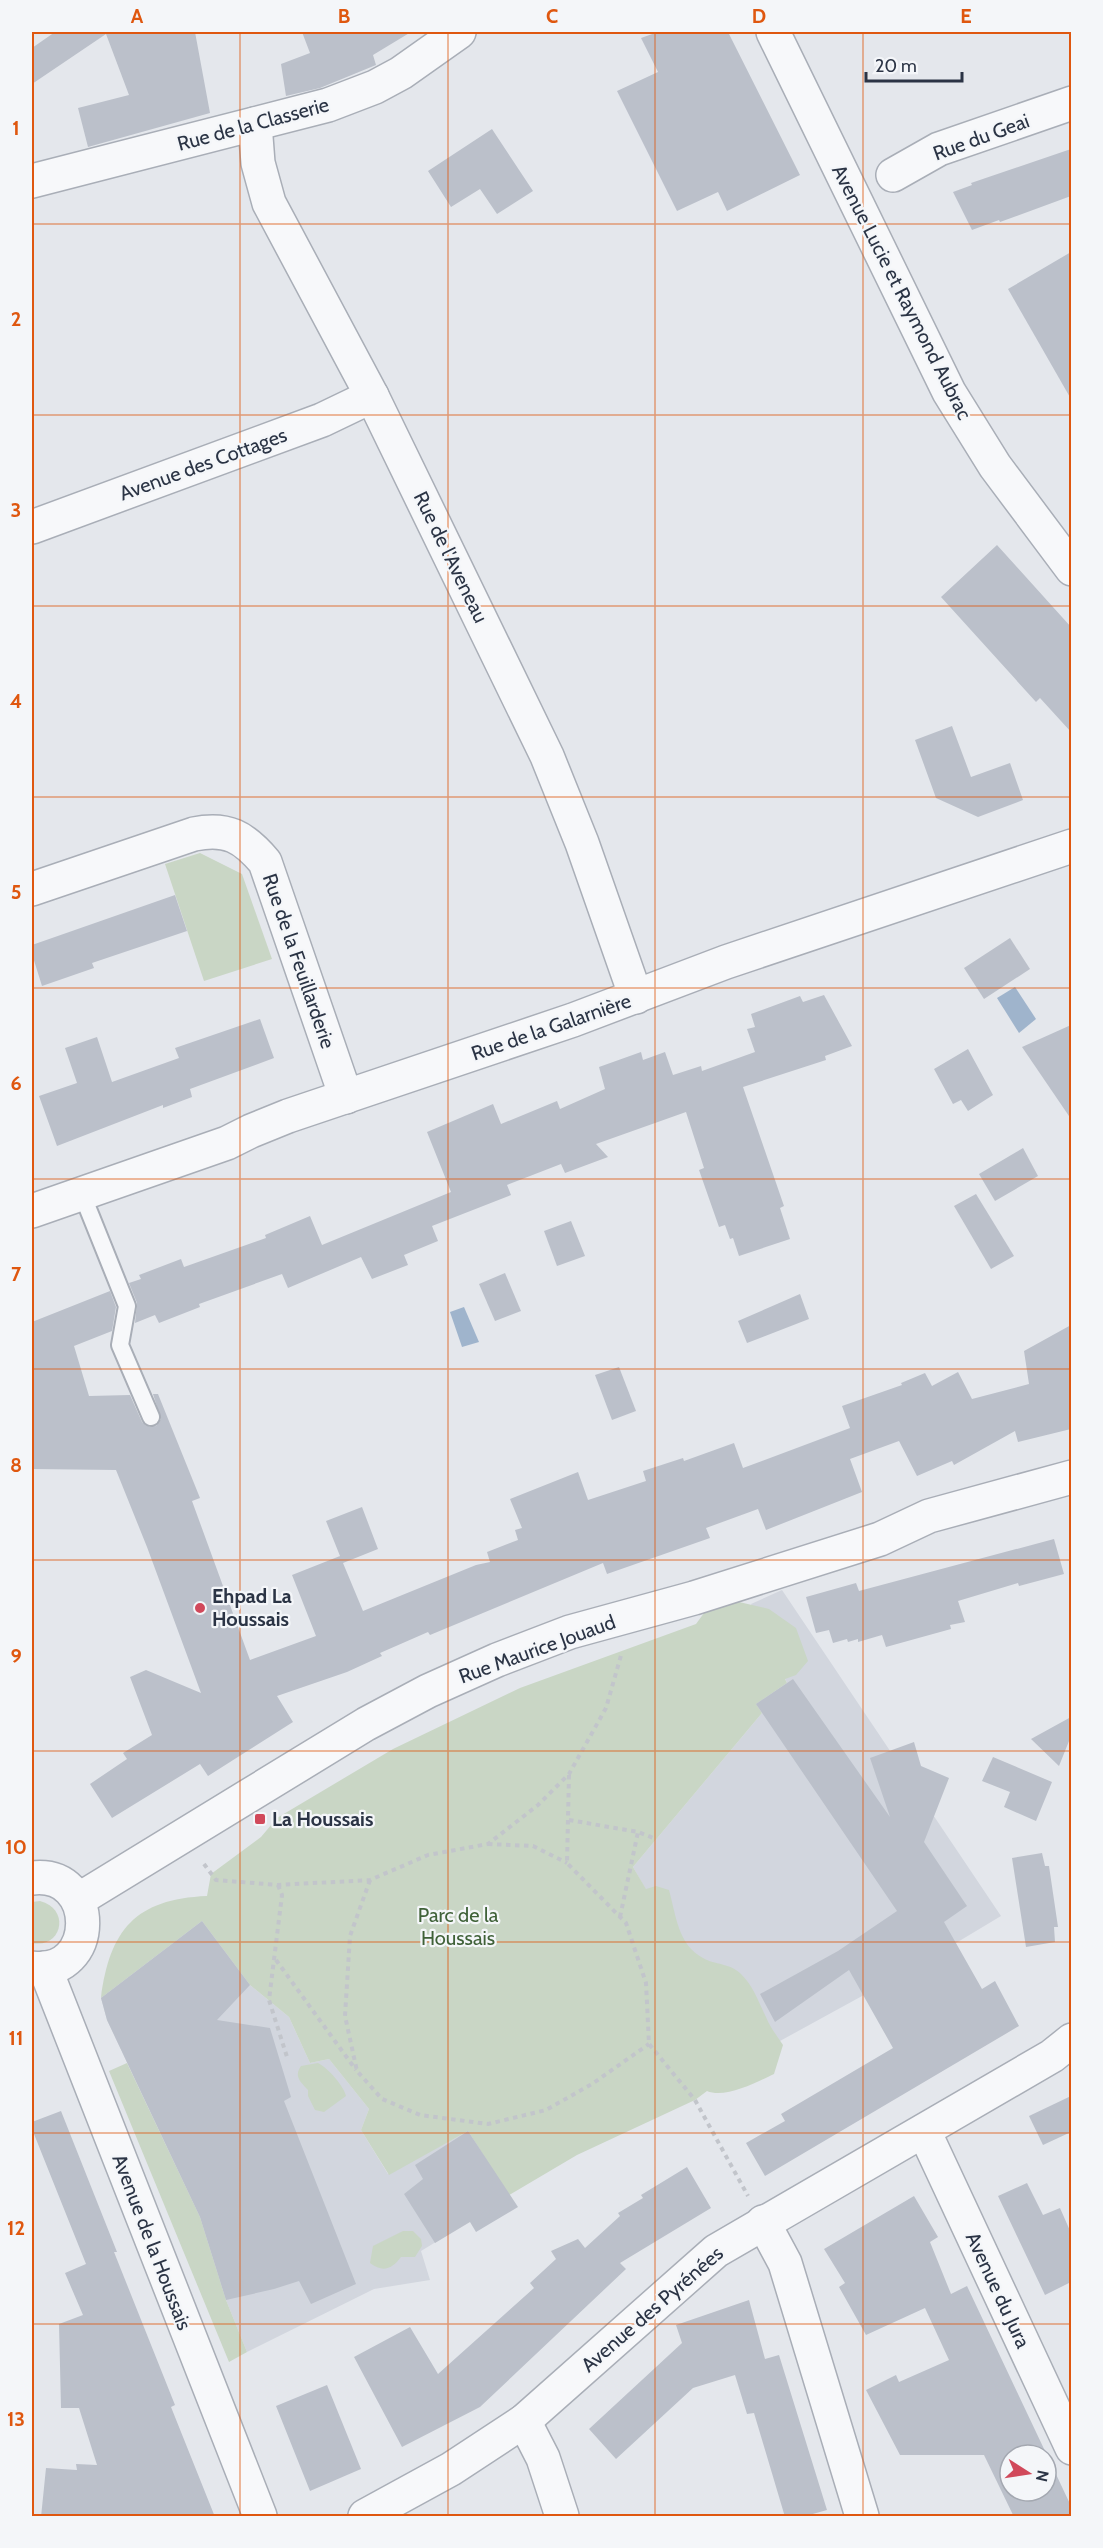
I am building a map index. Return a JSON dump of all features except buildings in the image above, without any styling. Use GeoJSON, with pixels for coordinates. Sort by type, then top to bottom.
{"type":"FeatureCollection","features":[{"type":"Feature","properties":{"kind":"street","name":"Rue de la Classerie"},"geometry":{"type":"LineString","coordinates":[[32,181],[328,105],[375,87],[400,73],[459,32]]}},
{"type":"Feature","properties":{"kind":"street","name":"Avenue Lucie et Raymond Aubrac"},"geometry":{"type":"LineString","coordinates":[[773,32],[949,392],[995,466],[1068,558]]}},
{"type":"Feature","properties":{"kind":"street","name":"Rue du Geai"},"geometry":{"type":"LineString","coordinates":[[893,175],[939,149],[1071,103]]}},
{"type":"Feature","properties":{"kind":"street","name":"Rue de l'Aveneau"},"geometry":{"type":"LineString","coordinates":[[255,124],[258,163],[268,203],[372,396],[547,756],[582,843],[636,997]]}},
{"type":"Feature","properties":{"kind":"street","name":"Avenue des Cottages"},"geometry":{"type":"LineString","coordinates":[[32,527],[322,420],[372,396]]}},
{"type":"Feature","properties":{"kind":"street","name":"Rue de la Feuillarderie"},"geometry":{"type":"LineString","coordinates":[[32,889],[194,834],[212,830],[236,836],[250,845],[265,862],[346,1097]]}},
{"type":"Feature","properties":{"kind":"street","name":"Rue de la Galarnière"},"geometry":{"type":"LineString","coordinates":[[32,1211],[218,1147],[250,1131],[636,997],[737,958],[1071,846]]}},
{"type":"Feature","properties":{"kind":"street","name":"Rue Maurice Jouaud"},"geometry":{"type":"LineString","coordinates":[[78,1900],[366,1724],[428,1691],[497,1660],[570,1632],[694,1598],[880,1539],[929,1516],[1071,1477]]}},
{"type":"Feature","properties":{"kind":"street"},"geometry":{"type":"LineString","coordinates":[[32,1878],[44,1877],[60,1883],[78,1900],[83,1919],[81,1938],[76,1947],[63,1961],[38,1968]]}},
{"type":"Feature","properties":{"kind":"street","name":"Avenue de la Houssais"},"geometry":{"type":"LineString","coordinates":[[38,1968],[260,2517]]}},
{"type":"Feature","properties":{"kind":"street","name":"Avenue des Pyrénées"},"geometry":{"type":"LineString","coordinates":[[365,2517],[451,2469],[524,2421],[716,2251],[1052,2056],[1071,2040]]}},
{"type":"Feature","properties":{"kind":"street","name":"Avenue du Jura"},"geometry":{"type":"LineString","coordinates":[[924,2132],[1071,2448]]}},
{"type":"Feature","properties":{"kind":"street"},"geometry":{"type":"LineString","coordinates":[[763,2222],[784,2263],[862,2517]]}},
{"type":"Feature","properties":{"kind":"street"},"geometry":{"type":"LineString","coordinates":[[524,2421],[543,2458],[562,2517]]}},
{"type":"Feature","properties":{"kind":"lane"},"geometry":{"type":"LineString","coordinates":[[82,1194],[127,1306],[120,1345],[150,1417]]}},
{"type":"Feature","properties":{"kind":"path"},"geometry":{"type":"LineString","coordinates":[[488,1844],[538,1805],[569,1774],[606,1708],[622,1649]]}},
{"type":"Feature","properties":{"kind":"path"},"geometry":{"type":"LineString","coordinates":[[567,1863],[569,1774]]}},
{"type":"Feature","properties":{"kind":"path"},"geometry":{"type":"LineString","coordinates":[[569,1821],[638,1832],[656,1839]]}},
{"type":"Feature","properties":{"kind":"path"},"geometry":{"type":"LineString","coordinates":[[620,1917],[638,1832]]}},
{"type":"Feature","properties":{"kind":"path"},"geometry":{"type":"LineString","coordinates":[[204,1864],[216,1880],[279,1885],[370,1880],[428,1855],[488,1844],[533,1846],[567,1863],[626,1923],[646,1983],[649,2044],[695,2100],[763,2222]]}},
{"type":"Feature","properties":{"kind":"path"},"geometry":{"type":"LineString","coordinates":[[357,2071],[345,2016],[346,1988],[350,1936],[370,1880]]}},
{"type":"Feature","properties":{"kind":"path"},"geometry":{"type":"LineString","coordinates":[[279,1885],[282,1895],[269,2000],[287,2057]]}},
{"type":"Feature","properties":{"kind":"path"},"geometry":{"type":"LineString","coordinates":[[275,1959],[357,2071],[382,2099],[420,2115],[488,2124],[546,2110],[592,2084],[649,2044]]}},
{"type":"Feature","properties":{"kind":"shaded area"},"geometry":{"type":"Polygon","coordinates":[[[782,1590],[1001,1916],[926,1961],[769,2047],[719,2018],[633,1867],[762,1713],[755,1704],[787,1683],[751,1604],[782,1590]]]}},
{"type":"Feature","properties":{"kind":"shaded area"},"geometry":{"type":"Polygon","coordinates":[[[202,1921],[250,1985],[289,2017],[310,2063],[329,2059],[369,2109],[361,2130],[388,2174],[468,2131],[484,2156],[449,2234],[421,2251],[430,2280],[374,2289],[247,2352],[226,2300],[200,2217],[107,2020],[101,1998],[202,1921]]]}},
{"type":"Feature","properties":{"kind":"green space"},"geometry":{"type":"Polygon","coordinates":[[[200,853],[242,874],[272,959],[204,981],[165,864],[200,853]]]}},
{"type":"Feature","properties":{"kind":"green space","name":"Parc de la Houssais"},"geometry":{"type":"Polygon","coordinates":[[[739,1602],[769,1609],[796,1628],[808,1661],[796,1675],[785,1679],[787,1683],[756,1704],[762,1713],[633,1867],[646,1889],[656,1886],[669,1890],[679,1928],[688,1945],[703,1958],[737,1970],[749,1984],[783,2045],[774,2074],[732,2091],[714,2093],[707,2091],[695,2100],[577,2155],[499,2201],[474,2162],[484,2156],[468,2131],[389,2175],[361,2130],[369,2109],[329,2059],[310,2063],[289,2017],[250,1985],[202,1921],[101,1998],[111,1954],[130,1923],[144,1912],[161,1904],[182,1898],[207,1896],[211,1874],[261,1837],[277,1818],[393,1749],[520,1688],[696,1624],[704,1613],[739,1602]]]}},
{"type":"Feature","properties":{"kind":"green space"},"geometry":{"type":"Polygon","coordinates":[[[40,1901],[50,1905],[56,1912],[59,1927],[50,1940],[32,1943],[32,1902],[40,1901]]]}},
{"type":"Feature","properties":{"kind":"green space"},"geometry":{"type":"Polygon","coordinates":[[[127,2063],[200,2217],[226,2300],[247,2352],[229,2362],[109,2071],[127,2063]]]}},
{"type":"Feature","properties":{"kind":"green space"},"geometry":{"type":"Polygon","coordinates":[[[318,2063],[335,2077],[346,2096],[324,2112],[315,2110],[308,2096],[308,2090],[298,2077],[301,2066],[318,2063]]]}},
{"type":"Feature","properties":{"kind":"green space"},"geometry":{"type":"Polygon","coordinates":[[[403,2231],[413,2231],[421,2239],[422,2246],[415,2257],[401,2257],[391,2267],[383,2269],[370,2263],[373,2246],[403,2231]]]}},
{"type":"Feature","properties":{"kind":"water"},"geometry":{"type":"Polygon","coordinates":[[[1015,987],[1036,1019],[1019,1033],[997,998],[1015,987]]]}},
{"type":"Feature","properties":{"kind":"water"},"geometry":{"type":"Polygon","coordinates":[[[464,1307],[479,1342],[462,1347],[450,1312],[464,1307]]]}},
{"type":"Feature","properties":{"kind":"place","name":"Ehpad La Houssais"},"geometry":{"type":"Point","coordinates":[200,1608]}},
{"type":"Feature","properties":{"kind":"place","name":"La Houssais"},"geometry":{"type":"Point","coordinates":[260,1819]}}]}
